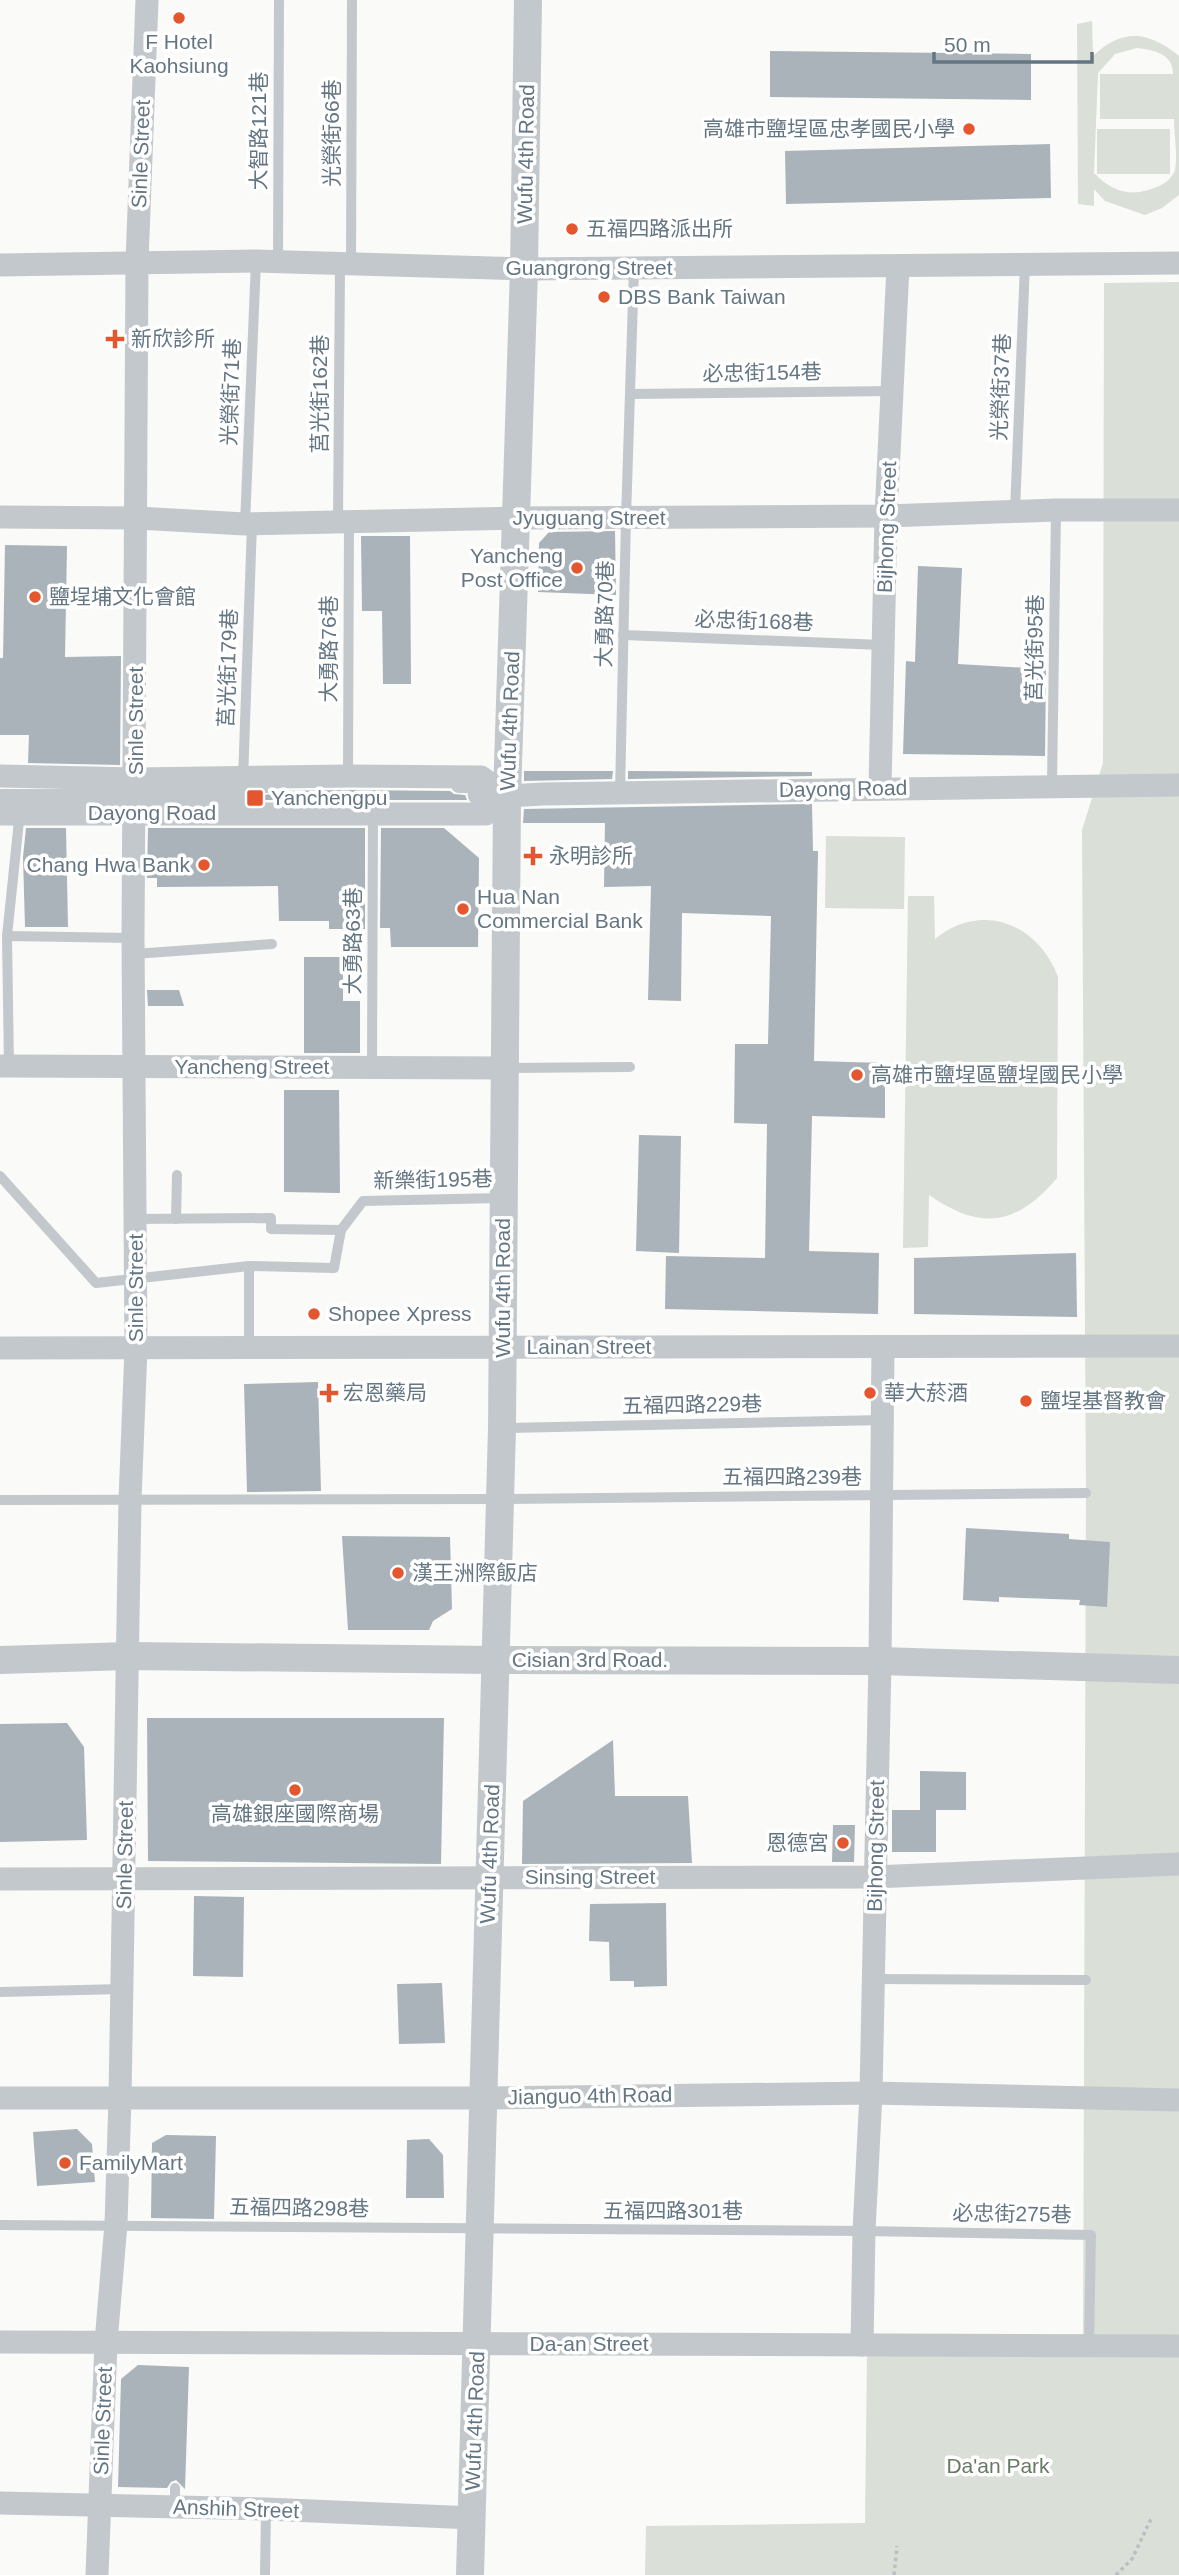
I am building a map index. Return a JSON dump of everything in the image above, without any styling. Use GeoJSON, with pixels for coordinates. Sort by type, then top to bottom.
{"type":"FeatureCollection","features":[{"type":"Feature","properties":{"kind":"street","name":"Sinle Street"},"geometry":{"type":"LineString","coordinates":[[97,2575],[106,2342],[116,2224],[125,1878],[130,1500],[136,1348],[134,946],[137,262],[147,0]]}},
{"type":"Feature","properties":{"kind":"street","name":"Wufu 4th Road"},"geometry":{"type":"LineString","coordinates":[[470,2575],[502,1428],[507,796],[524,269],[528,0]]}},
{"type":"Feature","properties":{"kind":"street","name":"Guangrong Street"},"geometry":{"type":"LineString","coordinates":[[0,265],[267,262],[524,269],[1179,263]]}},
{"type":"Feature","properties":{"kind":"street","name":"Bijhong Street"},"geometry":{"type":"LineString","coordinates":[[880,788],[886,516],[898,266]]}},
{"type":"Feature","properties":{"kind":"street","name":"Jyuguang Street"},"geometry":{"type":"LineString","coordinates":[[0,517],[137,518],[249,524],[1179,510]]}},
{"type":"Feature","properties":{"kind":"street","name":"Dayong Road"},"geometry":{"type":"LineString","coordinates":[[12,796],[243,796],[348,776],[481,777],[507,796],[1179,785]]}},
{"type":"Feature","properties":{"kind":"street"},"geometry":{"type":"LineString","coordinates":[[243,796],[252,797],[252,785],[475,785],[476,796],[507,796]]}},
{"type":"Feature","properties":{"kind":"street","name":"Dayong Road"},"geometry":{"type":"LineString","coordinates":[[12,796],[243,796],[373,814],[486,814],[507,796]]}},
{"type":"Feature","properties":{"kind":"street"},"geometry":{"type":"LineString","coordinates":[[0,797],[12,796]]}},
{"type":"Feature","properties":{"kind":"street","name":"Yancheng Street"},"geometry":{"type":"LineString","coordinates":[[4,1066],[505,1068]]}},
{"type":"Feature","properties":{"kind":"street","name":"Lainan Street"},"geometry":{"type":"LineString","coordinates":[[0,1348],[1179,1346]]}},
{"type":"Feature","properties":{"kind":"street","name":"Bijhong Street"},"geometry":{"type":"LineString","coordinates":[[862,2345],[871,2092],[883,1347]]}},
{"type":"Feature","properties":{"kind":"street","name":"Cisian 3rd Road."},"geometry":{"type":"LineString","coordinates":[[0,1660],[128,1656],[880,1661],[1179,1670]]}},
{"type":"Feature","properties":{"kind":"street","name":"Sinsing Street"},"geometry":{"type":"LineString","coordinates":[[0,1879],[874,1877],[1179,1864]]}},
{"type":"Feature","properties":{"kind":"street","name":"Jianguo 4th Road"},"geometry":{"type":"LineString","coordinates":[[0,2098],[482,2098],[871,2092],[1179,2100]]}},
{"type":"Feature","properties":{"kind":"street","name":"Da-an Street"},"geometry":{"type":"LineString","coordinates":[[0,2342],[1179,2346]]}},
{"type":"Feature","properties":{"kind":"street","name":"Anshih Street"},"geometry":{"type":"LineString","coordinates":[[0,2503],[99,2506],[175,2498],[265,2509],[472,2518]]}},
{"type":"Feature","properties":{"kind":"lane","name":"大智路121巷"},"geometry":{"type":"LineString","coordinates":[[267,262],[279,0]]}},
{"type":"Feature","properties":{"kind":"lane","name":"光榮街66巷"},"geometry":{"type":"LineString","coordinates":[[346,266],[352,0]]}},
{"type":"Feature","properties":{"kind":"lane","name":"光榮街71巷"},"geometry":{"type":"LineString","coordinates":[[249,524],[267,262]]}},
{"type":"Feature","properties":{"kind":"lane","name":"光榮街37巷"},"geometry":{"type":"LineString","coordinates":[[1015,511],[1025,264]]}},
{"type":"Feature","properties":{"kind":"lane","name":"莒光街162巷"},"geometry":{"type":"LineString","coordinates":[[343,523],[346,266]]}},
{"type":"Feature","properties":{"kind":"lane","name":"大勇路70巷"},"geometry":{"type":"LineString","coordinates":[[620,793],[625,518],[634,268]]}},
{"type":"Feature","properties":{"kind":"lane","name":"必忠街154巷"},"geometry":{"type":"LineString","coordinates":[[631,394],[894,391]]}},
{"type":"Feature","properties":{"kind":"lane","name":"莒光街95巷"},"geometry":{"type":"LineString","coordinates":[[1052,785],[1056,510]]}},
{"type":"Feature","properties":{"kind":"lane","name":"大勇路76巷"},"geometry":{"type":"LineString","coordinates":[[343,523],[348,776]]}},
{"type":"Feature","properties":{"kind":"lane","name":"莒光街179巷"},"geometry":{"type":"LineString","coordinates":[[243,796],[249,524]]}},
{"type":"Feature","properties":{"kind":"lane","name":"必忠街168巷"},"geometry":{"type":"LineString","coordinates":[[624,635],[883,645]]}},
{"type":"Feature","properties":{"kind":"lane"},"geometry":{"type":"LineString","coordinates":[[4,1066],[12,796]]}},
{"type":"Feature","properties":{"kind":"lane","name":"大勇路63巷"},"geometry":{"type":"LineString","coordinates":[[372,1068],[373,814]]}},
{"type":"Feature","properties":{"kind":"lane"},"geometry":{"type":"LineString","coordinates":[[7,936],[134,946],[272,944]]}},
{"type":"Feature","properties":{"kind":"lane"},"geometry":{"type":"LineString","coordinates":[[505,1068],[630,1067]]}},
{"type":"Feature","properties":{"kind":"lane"},"geometry":{"type":"LineString","coordinates":[[176,1219],[177,1175]]}},
{"type":"Feature","properties":{"kind":"lane"},"geometry":{"type":"LineString","coordinates":[[0,1176],[96,1283],[249,1266],[334,1268],[341,1230],[271,1229],[271,1218],[136,1219]]}},
{"type":"Feature","properties":{"kind":"lane","name":"新樂街195巷"},"geometry":{"type":"LineString","coordinates":[[341,1230],[363,1201],[504,1198]]}},
{"type":"Feature","properties":{"kind":"lane"},"geometry":{"type":"LineString","coordinates":[[249,1266],[249,1347]]}},
{"type":"Feature","properties":{"kind":"lane","name":"五福四路229巷"},"geometry":{"type":"LineString","coordinates":[[502,1428],[883,1420]]}},
{"type":"Feature","properties":{"kind":"lane","name":"五福四路239巷"},"geometry":{"type":"LineString","coordinates":[[0,1500],[499,1499],[1086,1493]]}},
{"type":"Feature","properties":{"kind":"lane"},"geometry":{"type":"LineString","coordinates":[[873,1979],[1086,1980]]}},
{"type":"Feature","properties":{"kind":"lane"},"geometry":{"type":"LineString","coordinates":[[0,1992],[122,1989]]}},
{"type":"Feature","properties":{"kind":"lane","name":"五福四路298巷"},"geometry":{"type":"LineString","coordinates":[[0,2225],[116,2224],[481,2230]]}},
{"type":"Feature","properties":{"kind":"lane","name":"五福四路301巷"},"geometry":{"type":"LineString","coordinates":[[481,2230],[864,2231]]}},
{"type":"Feature","properties":{"kind":"lane","name":"必忠街275巷"},"geometry":{"type":"LineString","coordinates":[[864,2231],[1091,2235],[1089,2346]]}},
{"type":"Feature","properties":{"kind":"lane"},"geometry":{"type":"LineString","coordinates":[[265,2509],[265,2575]]}},
{"type":"Feature","properties":{"kind":"path"},"geometry":{"type":"LineString","coordinates":[[1116,2575],[1132,2559],[1152,2517]]}},
{"type":"Feature","properties":{"kind":"path"},"geometry":{"type":"LineString","coordinates":[[894,2575],[897,2546]]}},
{"type":"Feature","properties":{"kind":"green space"},"geometry":{"type":"Polygon","coordinates":[[[1092,21],[1093,56],[1115,41],[1136,36],[1157,42],[1179,56],[1179,195],[1162,208],[1145,215],[1105,201],[1094,189],[1094,206],[1078,204],[1077,24],[1092,21]],[[1137,48],[1115,54],[1098,73],[1094,173],[1101,180],[1124,192],[1150,190],[1167,181],[1173,175],[1176,159],[1174,119],[1100,119],[1100,74],[1173,74],[1170,62],[1162,54],[1137,48]]]}},
{"type":"Feature","properties":{"kind":"green space"},"geometry":{"type":"Polygon","coordinates":[[[1097,129],[1170,129],[1170,174],[1097,174],[1097,129]]]}},
{"type":"Feature","properties":{"kind":"green space","name":"Da'an Park"},"geometry":{"type":"Polygon","coordinates":[[[1179,282],[1179,2575],[645,2575],[646,2526],[865,2523],[867,2355],[1083,2355],[1086,1493],[1082,830],[1103,763],[1104,283],[1179,282]]]}},
{"type":"Feature","properties":{"kind":"green space"},"geometry":{"type":"Polygon","coordinates":[[[826,836],[905,837],[904,909],[825,908],[826,836]]]}},
{"type":"Feature","properties":{"kind":"green space"},"geometry":{"type":"Polygon","coordinates":[[[908,896],[934,896],[935,939],[971,921],[989,920],[1022,931],[1037,943],[1049,958],[1058,977],[1057,1178],[1027,1206],[997,1218],[965,1214],[929,1195],[928,1247],[903,1248],[908,896]]]}},
{"type":"Feature","properties":{"kind":"building"},"geometry":{"type":"Polygon","coordinates":[[[770,51],[1031,54],[1031,100],[770,97],[770,51]]]}},
{"type":"Feature","properties":{"kind":"building"},"geometry":{"type":"Polygon","coordinates":[[[1050,144],[1051,198],[786,204],[785,151],[1050,144]]]}},
{"type":"Feature","properties":{"kind":"building","name":"Yancheng Post Office"},"geometry":{"type":"Polygon","coordinates":[[[615,531],[616,595],[538,592],[539,543],[549,532],[615,531]]]}},
{"type":"Feature","properties":{"kind":"building"},"geometry":{"type":"Polygon","coordinates":[[[361,536],[410,536],[411,684],[383,684],[382,611],[362,611],[361,536]]]}},
{"type":"Feature","properties":{"kind":"building"},"geometry":{"type":"Polygon","coordinates":[[[5,545],[67,546],[65,657],[121,656],[120,765],[28,763],[29,735],[0,735],[5,545]]]}},
{"type":"Feature","properties":{"kind":"building"},"geometry":{"type":"Polygon","coordinates":[[[918,566],[962,568],[958,664],[1046,669],[1045,756],[903,754],[906,661],[915,662],[918,566]]]}},
{"type":"Feature","properties":{"kind":"building"},"geometry":{"type":"Polygon","coordinates":[[[524,771],[613,771],[612,779],[524,781],[524,771]]]}},
{"type":"Feature","properties":{"kind":"building"},"geometry":{"type":"Polygon","coordinates":[[[628,771],[812,772],[812,776],[628,779],[628,771]]]}},
{"type":"Feature","properties":{"kind":"building"},"geometry":{"type":"Polygon","coordinates":[[[277,791],[450,791],[465,795],[467,800],[262,800],[262,795],[274,794],[277,791]]]}},
{"type":"Feature","properties":{"kind":"building"},"geometry":{"type":"Polygon","coordinates":[[[812,804],[813,851],[818,851],[814,1061],[885,1063],[885,1118],[812,1116],[809,1251],[879,1253],[878,1314],[665,1309],[666,1256],[765,1258],[767,1124],[734,1123],[735,1044],[768,1044],[771,916],[682,913],[681,1001],[648,1000],[651,886],[604,887],[605,823],[523,823],[524,809],[812,804]]]}},
{"type":"Feature","properties":{"kind":"building"},"geometry":{"type":"Polygon","coordinates":[[[26,828],[66,828],[68,927],[25,927],[23,857],[26,828]]]}},
{"type":"Feature","properties":{"kind":"building"},"geometry":{"type":"Polygon","coordinates":[[[148,828],[365,828],[365,929],[329,929],[329,921],[279,921],[278,886],[157,887],[157,878],[147,878],[148,828]]]}},
{"type":"Feature","properties":{"kind":"building"},"geometry":{"type":"Polygon","coordinates":[[[381,828],[444,828],[479,858],[478,947],[391,947],[390,928],[380,928],[381,828]]]}},
{"type":"Feature","properties":{"kind":"building"},"geometry":{"type":"Polygon","coordinates":[[[304,957],[343,957],[343,1001],[360,1001],[360,1053],[304,1053],[304,957]]]}},
{"type":"Feature","properties":{"kind":"building"},"geometry":{"type":"Polygon","coordinates":[[[147,990],[179,990],[184,1006],[148,1006],[147,990]]]}},
{"type":"Feature","properties":{"kind":"building"},"geometry":{"type":"Polygon","coordinates":[[[284,1090],[339,1090],[340,1193],[284,1192],[284,1090]]]}},
{"type":"Feature","properties":{"kind":"building"},"geometry":{"type":"Polygon","coordinates":[[[639,1135],[681,1136],[679,1253],[636,1251],[639,1135]]]}},
{"type":"Feature","properties":{"kind":"building"},"geometry":{"type":"Polygon","coordinates":[[[1076,1253],[1077,1317],[914,1314],[914,1258],[1076,1253]]]}},
{"type":"Feature","properties":{"kind":"building"},"geometry":{"type":"Polygon","coordinates":[[[318,1382],[321,1491],[247,1492],[244,1384],[318,1382]]]}},
{"type":"Feature","properties":{"kind":"building"},"geometry":{"type":"Polygon","coordinates":[[[966,1528],[1069,1534],[1069,1539],[1110,1542],[1107,1607],[1079,1605],[1080,1600],[999,1597],[999,1602],[963,1600],[966,1528]]]}},
{"type":"Feature","properties":{"kind":"building","name":"漢王洲際飯店"},"geometry":{"type":"Polygon","coordinates":[[[342,1536],[450,1537],[452,1609],[433,1621],[429,1630],[348,1630],[342,1536]]]}},
{"type":"Feature","properties":{"kind":"building","name":"高雄銀座國際商場"},"geometry":{"type":"Polygon","coordinates":[[[147,1718],[444,1718],[441,1864],[148,1861],[147,1718]]]}},
{"type":"Feature","properties":{"kind":"building"},"geometry":{"type":"Polygon","coordinates":[[[67,1723],[84,1747],[87,1840],[0,1842],[0,1724],[67,1723]]]}},
{"type":"Feature","properties":{"kind":"building"},"geometry":{"type":"Polygon","coordinates":[[[613,1740],[615,1796],[688,1796],[692,1863],[522,1864],[523,1801],[613,1740]]]}},
{"type":"Feature","properties":{"kind":"building"},"geometry":{"type":"Polygon","coordinates":[[[920,1771],[966,1772],[966,1810],[936,1810],[936,1852],[892,1852],[892,1810],[920,1810],[920,1771]]]}},
{"type":"Feature","properties":{"kind":"building","name":"恩德宮"},"geometry":{"type":"Polygon","coordinates":[[[833,1825],[855,1825],[854,1862],[832,1862],[833,1825]]]}},
{"type":"Feature","properties":{"kind":"building"},"geometry":{"type":"Polygon","coordinates":[[[194,1896],[244,1897],[243,1977],[193,1976],[194,1896]]]}},
{"type":"Feature","properties":{"kind":"building"},"geometry":{"type":"Polygon","coordinates":[[[666,1903],[667,1986],[634,1987],[634,1981],[610,1981],[609,1942],[589,1941],[590,1904],[666,1903]]]}},
{"type":"Feature","properties":{"kind":"building"},"geometry":{"type":"Polygon","coordinates":[[[442,1983],[445,2043],[399,2044],[397,1984],[442,1983]]]}},
{"type":"Feature","properties":{"kind":"building","name":"FamilyMart"},"geometry":{"type":"Polygon","coordinates":[[[77,2129],[92,2144],[95,2182],[37,2186],[33,2132],[77,2129]]]}},
{"type":"Feature","properties":{"kind":"building"},"geometry":{"type":"Polygon","coordinates":[[[166,2135],[216,2136],[214,2219],[151,2218],[152,2143],[166,2135]]]}},
{"type":"Feature","properties":{"kind":"building"},"geometry":{"type":"Polygon","coordinates":[[[429,2139],[443,2155],[444,2198],[406,2198],[407,2140],[429,2139]]]}},
{"type":"Feature","properties":{"kind":"building"},"geometry":{"type":"Polygon","coordinates":[[[138,2365],[189,2367],[185,2489],[176,2480],[167,2488],[118,2487],[121,2379],[138,2365]]]}},
{"type":"Feature","properties":{"kind":"place","name":"F Hotel Kaohsiung"},"geometry":{"type":"Point","coordinates":[179,18]}},
{"type":"Feature","properties":{"kind":"place","name":"高雄市鹽埕區忠孝國民小學"},"geometry":{"type":"Point","coordinates":[969,129]}},
{"type":"Feature","properties":{"kind":"place","name":"五福四路派出所"},"geometry":{"type":"Point","coordinates":[572,229]}},
{"type":"Feature","properties":{"kind":"place","name":"DBS Bank Taiwan"},"geometry":{"type":"Point","coordinates":[604,297]}},
{"type":"Feature","properties":{"kind":"place","name":"新欣診所"},"geometry":{"type":"Point","coordinates":[115,339]}},
{"type":"Feature","properties":{"kind":"place","name":"Yancheng Post Office"},"geometry":{"type":"Point","coordinates":[577,568]}},
{"type":"Feature","properties":{"kind":"place","name":"鹽埕埔文化會館"},"geometry":{"type":"Point","coordinates":[35,597]}},
{"type":"Feature","properties":{"kind":"place","name":"Yanchengpu"},"geometry":{"type":"Point","coordinates":[255,798]}},
{"type":"Feature","properties":{"kind":"place","name":"永明診所"},"geometry":{"type":"Point","coordinates":[533,856]}},
{"type":"Feature","properties":{"kind":"place","name":"Chang Hwa Bank"},"geometry":{"type":"Point","coordinates":[204,865]}},
{"type":"Feature","properties":{"kind":"place","name":"Hua Nan Commercial Bank"},"geometry":{"type":"Point","coordinates":[463,909]}},
{"type":"Feature","properties":{"kind":"place","name":"高雄市鹽埕區鹽埕國民小學"},"geometry":{"type":"Point","coordinates":[857,1075]}},
{"type":"Feature","properties":{"kind":"place","name":"Shopee Xpress"},"geometry":{"type":"Point","coordinates":[314,1314]}},
{"type":"Feature","properties":{"kind":"place","name":"宏恩藥局"},"geometry":{"type":"Point","coordinates":[329,1393]}},
{"type":"Feature","properties":{"kind":"place","name":"華大菸酒"},"geometry":{"type":"Point","coordinates":[870,1393]}},
{"type":"Feature","properties":{"kind":"place","name":"鹽埕基督教會"},"geometry":{"type":"Point","coordinates":[1026,1401]}},
{"type":"Feature","properties":{"kind":"place","name":"漢王洲際飯店"},"geometry":{"type":"Point","coordinates":[398,1573]}},
{"type":"Feature","properties":{"kind":"place","name":"高雄銀座國際商場"},"geometry":{"type":"Point","coordinates":[295,1790]}},
{"type":"Feature","properties":{"kind":"place","name":"恩德宮"},"geometry":{"type":"Point","coordinates":[843,1843]}},
{"type":"Feature","properties":{"kind":"place","name":"FamilyMart"},"geometry":{"type":"Point","coordinates":[65,2163]}}]}
